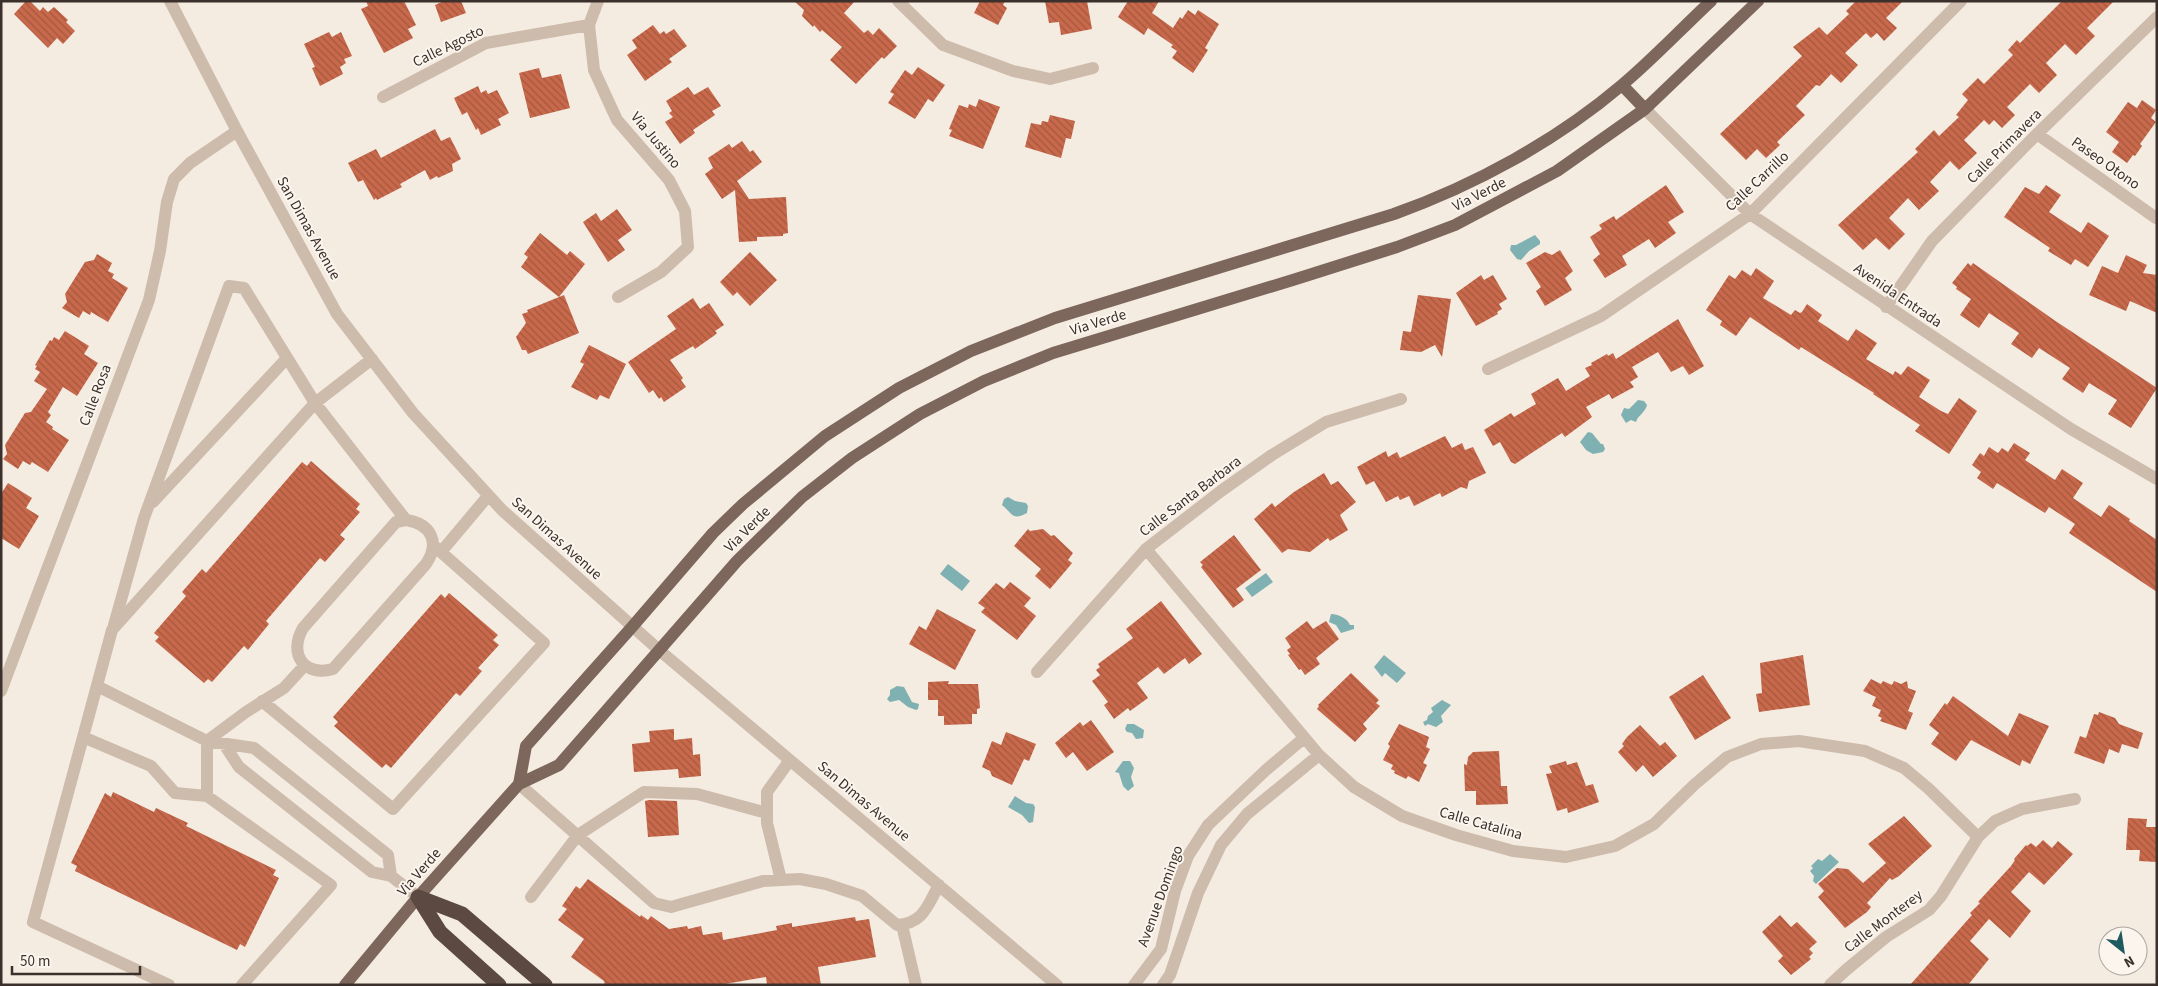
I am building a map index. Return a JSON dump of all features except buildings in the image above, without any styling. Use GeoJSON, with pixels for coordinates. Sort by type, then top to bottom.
{"type":"FeatureCollection","features":[{"type":"Feature","properties":{"kind":"highway"},"geometry":{"type":"LineString","coordinates":[[418,898],[440,932],[499,985]]}},
{"type":"Feature","properties":{"kind":"highway"},"geometry":{"type":"LineString","coordinates":[[418,898],[462,914],[545,985]]}},
{"type":"Feature","properties":{"kind":"main road","name":"Via Verde"},"geometry":{"type":"LineString","coordinates":[[519,784],[526,746],[713,533],[743,504],[825,436],[898,388],[971,351],[1054,318],[1411,207],[1490,172],[1583,115],[1622,85],[1711,1]]}},
{"type":"Feature","properties":{"kind":"main road","name":"Via Verde"},"geometry":{"type":"LineString","coordinates":[[345,985],[418,898],[519,784],[559,765],[737,561],[802,497],[852,458],[920,414],[984,381],[1053,353],[1398,247],[1455,225],[1557,171],[1645,109],[1758,1]]}},
{"type":"Feature","properties":{"kind":"main road"},"geometry":{"type":"LineString","coordinates":[[1622,85],[1645,109]]}},
{"type":"Feature","properties":{"kind":"street","name":"San Dimas Avenue"},"geometry":{"type":"LineString","coordinates":[[170,1],[237,131],[337,314],[412,413],[488,496],[632,627],[1057,985]]}},
{"type":"Feature","properties":{"kind":"street","name":"Via Justino"},"geometry":{"type":"LineString","coordinates":[[598,1],[590,25],[594,70],[617,120],[669,180],[684,212],[688,247],[661,272],[618,297]]}},
{"type":"Feature","properties":{"kind":"street"},"geometry":{"type":"LineString","coordinates":[[898,1],[943,45],[1013,71],[1050,79],[1093,68]]}},
{"type":"Feature","properties":{"kind":"street","name":"Calle Carrillo"},"geometry":{"type":"LineString","coordinates":[[1488,369],[1601,316],[1750,214],[1961,1]]}},
{"type":"Feature","properties":{"kind":"street","name":"Calle Primavera"},"geometry":{"type":"LineString","coordinates":[[1886,307],[1932,241],[2037,134],[2157,17]]}},
{"type":"Feature","properties":{"kind":"street","name":"Calle Agosto"},"geometry":{"type":"LineString","coordinates":[[383,97],[486,43],[590,25]]}},
{"type":"Feature","properties":{"kind":"street","name":"Avenida Entrada"},"geometry":{"type":"LineString","coordinates":[[1645,109],[1750,214],[1886,307],[2071,429],[2157,479]]}},
{"type":"Feature","properties":{"kind":"street","name":"Calle Rosa"},"geometry":{"type":"LineString","coordinates":[[1,692],[149,300],[160,251],[166,202],[174,179],[190,163],[237,131]]}},
{"type":"Feature","properties":{"kind":"street","name":"Paseo Otono"},"geometry":{"type":"LineString","coordinates":[[2037,134],[2156,218]]}},
{"type":"Feature","properties":{"kind":"street"},"geometry":{"type":"LineString","coordinates":[[169,985],[33,922],[112,630],[148,507],[229,286],[244,288],[315,403],[406,520]]}},
{"type":"Feature","properties":{"kind":"street"},"geometry":{"type":"LineString","coordinates":[[148,507],[287,358]]}},
{"type":"Feature","properties":{"kind":"street"},"geometry":{"type":"LineString","coordinates":[[112,630],[315,403],[372,359]]}},
{"type":"Feature","properties":{"kind":"street","name":"Calle Santa Barbara"},"geometry":{"type":"LineString","coordinates":[[1038,672],[1146,549],[1272,455],[1326,422],[1401,400]]}},
{"type":"Feature","properties":{"kind":"street"},"geometry":{"type":"LineString","coordinates":[[262,701],[393,809],[544,643],[437,548],[425,527],[416,522],[406,520],[396,522],[303,628],[298,637],[296,647],[298,657],[304,665],[318,671],[333,669],[426,564],[437,548],[488,496]]}},
{"type":"Feature","properties":{"kind":"street","name":"Calle Catalina"},"geometry":{"type":"LineString","coordinates":[[1146,549],[1319,755],[1354,787],[1402,816],[1456,835],[1513,851],[1566,857],[1615,846],[1654,824],[1694,785],[1728,757],[1761,744],[1799,741],[1866,752],[1904,768],[1929,789],[1978,837]]}},
{"type":"Feature","properties":{"kind":"street"},"geometry":{"type":"LineString","coordinates":[[207,741],[262,701],[284,688],[304,665]]}},
{"type":"Feature","properties":{"kind":"street"},"geometry":{"type":"LineString","coordinates":[[97,686],[207,741],[254,748],[388,855],[391,876]]}},
{"type":"Feature","properties":{"kind":"street"},"geometry":{"type":"LineString","coordinates":[[83,737],[151,766],[175,793],[207,796],[331,885],[242,985]]}},
{"type":"Feature","properties":{"kind":"street","name":"Avenue Domingo"},"geometry":{"type":"LineString","coordinates":[[1134,985],[1161,949],[1175,890],[1185,865],[1208,825],[1266,770],[1304,738]]}},
{"type":"Feature","properties":{"kind":"street"},"geometry":{"type":"LineString","coordinates":[[207,741],[207,796]]}},
{"type":"Feature","properties":{"kind":"street"},"geometry":{"type":"LineString","coordinates":[[224,744],[239,767],[372,872],[391,876],[418,898]]}},
{"type":"Feature","properties":{"kind":"street"},"geometry":{"type":"LineString","coordinates":[[1163,985],[1170,975],[1198,894],[1222,845],[1246,814],[1319,755]]}},
{"type":"Feature","properties":{"kind":"street"},"geometry":{"type":"LineString","coordinates":[[781,880],[767,823],[767,792],[790,760]]}},
{"type":"Feature","properties":{"kind":"street"},"geometry":{"type":"LineString","coordinates":[[519,784],[654,903],[671,907],[763,881],[800,879],[826,884],[862,896],[897,925],[909,924],[921,917],[939,885]]}},
{"type":"Feature","properties":{"kind":"street"},"geometry":{"type":"LineString","coordinates":[[532,897],[578,835],[644,792],[697,794],[767,813]]}},
{"type":"Feature","properties":{"kind":"street","name":"Calle Monterey"},"geometry":{"type":"LineString","coordinates":[[1830,985],[1886,937],[1929,910],[1941,896],[1978,837],[1995,821],[2022,809],[2075,800]]}},
{"type":"Feature","properties":{"kind":"street"},"geometry":{"type":"LineString","coordinates":[[902,924],[916,985]]}},
{"type":"Feature","properties":{"kind":"street"},"geometry":{"type":"LineString","coordinates":[[1161,949],[1176,958]]}},
{"type":"Feature","properties":{"kind":"water"},"geometry":{"type":"Polygon","coordinates":[[[1535,235],[1540,244],[1529,251],[1521,260],[1517,259],[1510,250],[1511,245],[1516,245],[1535,235]]]}},
{"type":"Feature","properties":{"kind":"water"},"geometry":{"type":"Polygon","coordinates":[[[1638,400],[1644,401],[1647,405],[1646,408],[1636,422],[1631,420],[1626,423],[1621,415],[1624,408],[1629,409],[1638,400]]]}},
{"type":"Feature","properties":{"kind":"water"},"geometry":{"type":"Polygon","coordinates":[[[1588,432],[1592,433],[1603,444],[1605,449],[1603,452],[1593,454],[1586,450],[1580,442],[1588,432]]]}},
{"type":"Feature","properties":{"kind":"water"},"geometry":{"type":"Polygon","coordinates":[[[1008,497],[1015,501],[1026,503],[1028,506],[1027,513],[1018,516],[1011,514],[1002,505],[1004,499],[1008,497]]]}},
{"type":"Feature","properties":{"kind":"water"},"geometry":{"type":"Polygon","coordinates":[[[948,564],[970,581],[962,591],[940,574],[948,564]]]}},
{"type":"Feature","properties":{"kind":"water"},"geometry":{"type":"Polygon","coordinates":[[[1266,573],[1273,582],[1252,597],[1245,588],[1266,573]]]}},
{"type":"Feature","properties":{"kind":"water"},"geometry":{"type":"Polygon","coordinates":[[[1331,614],[1345,618],[1350,625],[1354,625],[1354,629],[1341,633],[1336,625],[1329,622],[1331,614]]]}},
{"type":"Feature","properties":{"kind":"water"},"geometry":{"type":"Polygon","coordinates":[[[1384,655],[1406,673],[1397,683],[1385,673],[1382,677],[1374,667],[1384,655]]]}},
{"type":"Feature","properties":{"kind":"water"},"geometry":{"type":"Polygon","coordinates":[[[897,686],[904,687],[912,702],[919,704],[918,709],[908,707],[899,700],[890,702],[887,699],[890,695],[890,690],[897,686]]]}},
{"type":"Feature","properties":{"kind":"water"},"geometry":{"type":"Polygon","coordinates":[[[1442,700],[1451,705],[1441,716],[1443,722],[1436,727],[1428,724],[1425,726],[1423,722],[1433,712],[1431,708],[1442,700]]]}},
{"type":"Feature","properties":{"kind":"water"},"geometry":{"type":"Polygon","coordinates":[[[1127,724],[1134,724],[1144,730],[1143,738],[1136,739],[1132,733],[1127,732],[1125,729],[1127,724]]]}},
{"type":"Feature","properties":{"kind":"water"},"geometry":{"type":"Polygon","coordinates":[[[1123,761],[1130,761],[1134,768],[1131,777],[1134,786],[1128,791],[1123,786],[1119,773],[1115,772],[1123,761]]]}},
{"type":"Feature","properties":{"kind":"water"},"geometry":{"type":"Polygon","coordinates":[[[1015,796],[1026,803],[1033,804],[1035,807],[1033,822],[1029,823],[1022,815],[1008,807],[1015,796]]]}},
{"type":"Feature","properties":{"kind":"water"},"geometry":{"type":"Polygon","coordinates":[[[1830,854],[1839,862],[1816,884],[1813,881],[1814,876],[1810,871],[1813,868],[1811,866],[1818,859],[1822,861],[1830,854]]]}}]}
